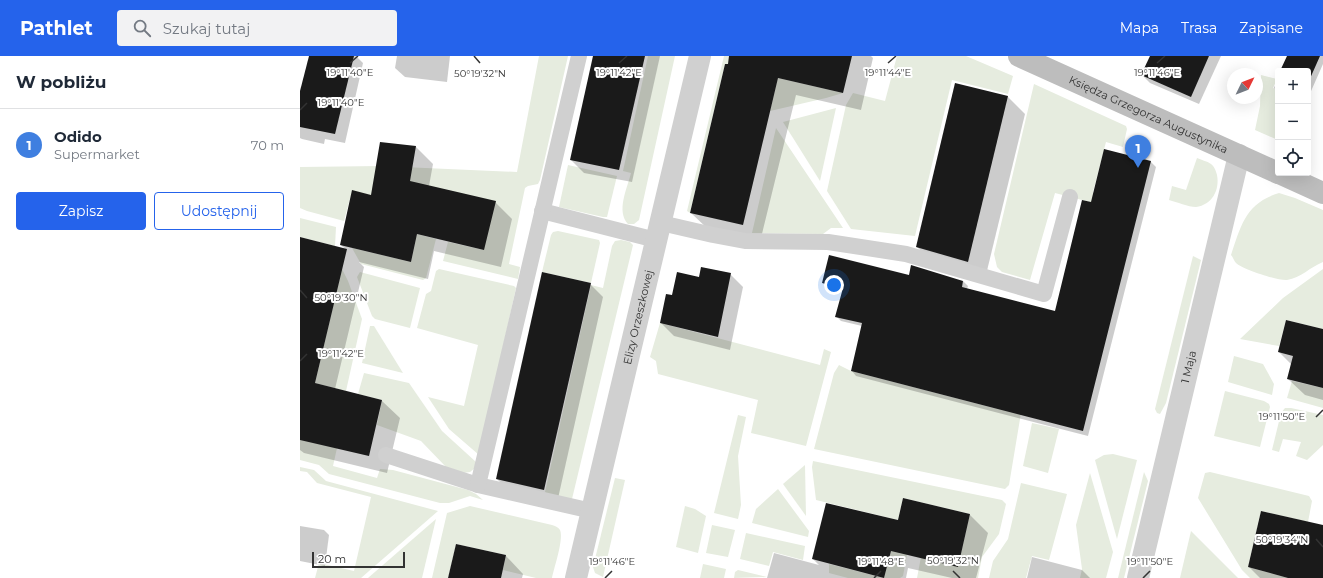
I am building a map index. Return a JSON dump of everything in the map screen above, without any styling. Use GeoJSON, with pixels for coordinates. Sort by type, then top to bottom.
{"type":"FeatureCollection","features":[{"type":"Feature","properties":{"kind":"street","name":"Elizy Orzeszkowej"},"geometry":{"type":"LineString","coordinates":[[576,578],[700,56]]}},
{"type":"Feature","properties":{"kind":"street","name":"Księdza Grzegorza Augustynika"},"geometry":{"type":"LineString","coordinates":[[1019,56],[1275,172]]}},
{"type":"Feature","properties":{"kind":"street","name":"1 Maja"},"geometry":{"type":"LineString","coordinates":[[1138,578],[1239,155]]}},
{"type":"Feature","properties":{"kind":"street","name":"Księdza Grzegorza Augustynika"},"geometry":{"type":"LineString","coordinates":[[1285,176],[1323,193]]}},
{"type":"Feature","properties":{"kind":"lane"},"geometry":{"type":"LineString","coordinates":[[478,485],[579,56]]}},
{"type":"Feature","properties":{"kind":"lane"},"geometry":{"type":"LineString","coordinates":[[542,211],[658,232],[713,236],[745,241],[828,242],[906,254],[1044,294],[1070,197]]}},
{"type":"Feature","properties":{"kind":"lane"},"geometry":{"type":"LineString","coordinates":[[386,455],[478,485],[592,511]]}},
{"type":"Feature","properties":{"kind":"shaded area"},"geometry":{"type":"Polygon","coordinates":[[[539,56],[568,56],[540,180],[538,184],[525,188],[509,264],[520,267],[518,279],[443,261],[448,242],[484,250],[424,207],[352,191],[344,221],[300,208],[300,167],[380,166],[517,172],[539,56]]]}},
{"type":"Feature","properties":{"kind":"shaded area"},"geometry":{"type":"Polygon","coordinates":[[[648,56],[675,56],[639,220],[634,224],[628,224],[623,213],[623,206],[631,173],[623,171],[648,56]]]}},
{"type":"Feature","properties":{"kind":"shaded area"},"geometry":{"type":"Polygon","coordinates":[[[724,56],[772,56],[768,74],[725,64],[690,213],[687,211],[724,56]]]}},
{"type":"Feature","properties":{"kind":"shaded area"},"geometry":{"type":"Polygon","coordinates":[[[897,56],[966,56],[1013,76],[1008,94],[952,80],[915,236],[851,229],[827,191],[846,105],[853,93],[885,101],[897,56]]]}},
{"type":"Feature","properties":{"kind":"shaded area"},"geometry":{"type":"Polygon","coordinates":[[[1263,76],[1275,78],[1273,88],[1275,89],[1275,139],[1255,130],[1260,104],[1263,104],[1263,76]]]}},
{"type":"Feature","properties":{"kind":"shaded area"},"geometry":{"type":"Polygon","coordinates":[[[778,78],[843,93],[770,111],[778,78]]]}},
{"type":"Feature","properties":{"kind":"shaded area"},"geometry":{"type":"Polygon","coordinates":[[[1034,84],[1126,126],[1127,129],[1123,147],[1106,142],[1093,192],[1113,208],[1055,193],[1030,280],[1002,272],[997,267],[994,254],[1034,84]]]}},
{"type":"Feature","properties":{"kind":"shaded area"},"geometry":{"type":"Polygon","coordinates":[[[836,108],[820,181],[783,122],[836,108]]]}},
{"type":"Feature","properties":{"kind":"shaded area"},"geometry":{"type":"Polygon","coordinates":[[[776,128],[843,228],[831,228],[823,234],[752,233],[776,128]]]}},
{"type":"Feature","properties":{"kind":"shaded area"},"geometry":{"type":"Polygon","coordinates":[[[1197,158],[1211,164],[1215,170],[1218,181],[1214,196],[1202,206],[1196,207],[1169,200],[1172,186],[1186,190],[1197,158]]]}},
{"type":"Feature","properties":{"kind":"shaded area"},"geometry":{"type":"Polygon","coordinates":[[[568,165],[617,176],[607,217],[559,207],[568,165]]]}},
{"type":"Feature","properties":{"kind":"shaded area"},"geometry":{"type":"Polygon","coordinates":[[[1279,193],[1323,210],[1323,262],[1297,277],[1287,280],[1268,277],[1245,268],[1236,263],[1231,255],[1246,216],[1259,203],[1268,197],[1279,193]]]}},
{"type":"Feature","properties":{"kind":"shaded area"},"geometry":{"type":"Polygon","coordinates":[[[300,218],[336,227],[335,246],[300,237],[300,218]]]}},
{"type":"Feature","properties":{"kind":"shaded area"},"geometry":{"type":"Polygon","coordinates":[[[558,231],[599,240],[600,243],[591,283],[542,272],[551,235],[553,232],[558,231]]]}},
{"type":"Feature","properties":{"kind":"shaded area"},"geometry":{"type":"Polygon","coordinates":[[[417,234],[436,239],[426,278],[423,280],[361,264],[352,248],[411,262],[417,234]]]}},
{"type":"Feature","properties":{"kind":"shaded area"},"geometry":{"type":"Polygon","coordinates":[[[621,240],[630,242],[633,245],[572,499],[549,497],[545,492],[591,285],[603,288],[612,246],[615,241],[621,240]]]}},
{"type":"Feature","properties":{"kind":"shaded area"},"geometry":{"type":"Polygon","coordinates":[[[1193,256],[1201,260],[1166,403],[1160,414],[1157,413],[1155,409],[1193,256]]]}},
{"type":"Feature","properties":{"kind":"shaded area"},"geometry":{"type":"Polygon","coordinates":[[[342,269],[362,319],[346,391],[315,383],[342,269]]]}},
{"type":"Feature","properties":{"kind":"shaded area"},"geometry":{"type":"Polygon","coordinates":[[[439,269],[514,286],[516,288],[479,455],[449,429],[428,397],[464,406],[478,345],[417,328],[426,294],[431,291],[436,271],[439,269]]]}},
{"type":"Feature","properties":{"kind":"shaded area"},"geometry":{"type":"Polygon","coordinates":[[[1323,269],[1323,329],[1286,320],[1279,346],[1240,339],[1283,298],[1323,269]]]}},
{"type":"Feature","properties":{"kind":"shaded area"},"geometry":{"type":"Polygon","coordinates":[[[360,272],[420,288],[410,328],[375,319],[372,316],[357,277],[360,272]]]}},
{"type":"Feature","properties":{"kind":"shaded area"},"geometry":{"type":"Polygon","coordinates":[[[660,323],[820,365],[824,349],[831,352],[806,446],[751,433],[758,400],[658,374],[656,361],[650,357],[660,323]]]}},
{"type":"Feature","properties":{"kind":"shaded area"},"geometry":{"type":"Polygon","coordinates":[[[370,326],[374,326],[403,373],[362,363],[370,326]]]}},
{"type":"Feature","properties":{"kind":"shaded area"},"geometry":{"type":"Polygon","coordinates":[[[1234,356],[1263,364],[1274,384],[1272,395],[1228,382],[1234,356]]]}},
{"type":"Feature","properties":{"kind":"shaded area"},"geometry":{"type":"Polygon","coordinates":[[[839,365],[851,371],[994,408],[1014,410],[1021,413],[1009,485],[1005,489],[814,449],[834,373],[839,365]]]}},
{"type":"Feature","properties":{"kind":"shaded area"},"geometry":{"type":"Polygon","coordinates":[[[364,373],[409,383],[442,431],[476,462],[475,468],[470,472],[463,473],[447,468],[421,441],[377,425],[382,400],[358,394],[364,373]]]}},
{"type":"Feature","properties":{"kind":"shaded area"},"geometry":{"type":"Polygon","coordinates":[[[1292,381],[1323,388],[1323,408],[1287,398],[1292,381]]]}},
{"type":"Feature","properties":{"kind":"shaded area"},"geometry":{"type":"Polygon","coordinates":[[[1225,391],[1264,401],[1269,404],[1270,407],[1260,447],[1214,436],[1225,391]]]}},
{"type":"Feature","properties":{"kind":"shaded area"},"geometry":{"type":"Polygon","coordinates":[[[1285,408],[1323,415],[1323,445],[1307,460],[1296,456],[1301,442],[1283,439],[1279,452],[1272,450],[1281,413],[1285,408]]]}},
{"type":"Feature","properties":{"kind":"shaded area"},"geometry":{"type":"Polygon","coordinates":[[[738,415],[746,417],[738,456],[741,505],[738,519],[714,513],[738,415]]]}},
{"type":"Feature","properties":{"kind":"shaded area"},"geometry":{"type":"Polygon","coordinates":[[[1032,423],[1059,429],[1048,473],[1023,466],[1032,423]]]}},
{"type":"Feature","properties":{"kind":"shaded area"},"geometry":{"type":"Polygon","coordinates":[[[300,439],[337,448],[333,466],[377,478],[380,469],[393,470],[468,490],[483,500],[470,496],[449,503],[440,503],[329,474],[319,465],[300,460],[300,439]]]}},
{"type":"Feature","properties":{"kind":"shaded area"},"geometry":{"type":"Polygon","coordinates":[[[1113,454],[1137,460],[1117,539],[1095,460],[1104,455],[1113,454]]]}},
{"type":"Feature","properties":{"kind":"shaded area"},"geometry":{"type":"Polygon","coordinates":[[[813,461],[1002,500],[1006,504],[999,534],[982,557],[978,578],[917,578],[921,557],[958,566],[970,514],[903,498],[898,520],[816,500],[812,467],[813,461]]]}},
{"type":"Feature","properties":{"kind":"shaded area"},"geometry":{"type":"Polygon","coordinates":[[[805,465],[806,516],[783,484],[805,465]]]}},
{"type":"Feature","properties":{"kind":"shaded area"},"geometry":{"type":"Polygon","coordinates":[[[300,467],[314,470],[326,481],[438,511],[361,578],[315,578],[319,563],[354,571],[371,497],[317,483],[307,472],[300,471],[300,467]]]}},
{"type":"Feature","properties":{"kind":"shaded area"},"geometry":{"type":"Polygon","coordinates":[[[1144,472],[1148,481],[1124,578],[1118,578],[1144,472]]]}},
{"type":"Feature","properties":{"kind":"shaded area"},"geometry":{"type":"Polygon","coordinates":[[[1210,472],[1309,496],[1312,501],[1308,522],[1261,511],[1248,567],[1288,578],[1250,578],[1242,570],[1198,498],[1205,473],[1210,472]]]}},
{"type":"Feature","properties":{"kind":"shaded area"},"geometry":{"type":"Polygon","coordinates":[[[1090,473],[1113,552],[1106,578],[1080,578],[1082,569],[1076,525],[1090,473]]]}},
{"type":"Feature","properties":{"kind":"shaded area"},"geometry":{"type":"Polygon","coordinates":[[[615,478],[625,480],[603,577],[595,573],[593,567],[615,478]]]}},
{"type":"Feature","properties":{"kind":"shaded area"},"geometry":{"type":"Polygon","coordinates":[[[1021,483],[1067,494],[1049,560],[1032,556],[1026,578],[989,578],[993,561],[1008,539],[1021,483]]]}},
{"type":"Feature","properties":{"kind":"shaded area"},"geometry":{"type":"Polygon","coordinates":[[[778,489],[809,531],[808,537],[752,523],[756,509],[778,489]]]}},
{"type":"Feature","properties":{"kind":"shaded area"},"geometry":{"type":"Polygon","coordinates":[[[470,506],[552,525],[558,528],[561,534],[561,540],[552,578],[536,578],[503,570],[506,555],[456,544],[448,578],[432,578],[447,513],[470,506]]]}},
{"type":"Feature","properties":{"kind":"shaded area"},"geometry":{"type":"Polygon","coordinates":[[[685,506],[695,509],[706,516],[698,553],[676,547],[685,506]]]}},
{"type":"Feature","properties":{"kind":"shaded area"},"geometry":{"type":"Polygon","coordinates":[[[436,519],[422,578],[368,578],[436,519]]]}},
{"type":"Feature","properties":{"kind":"shaded area"},"geometry":{"type":"Polygon","coordinates":[[[712,525],[735,530],[728,557],[706,553],[712,525]]]}},
{"type":"Feature","properties":{"kind":"shaded area"},"geometry":{"type":"Polygon","coordinates":[[[1191,531],[1238,578],[1180,578],[1191,531]]]}},
{"type":"Feature","properties":{"kind":"shaded area"},"geometry":{"type":"Polygon","coordinates":[[[746,533],[805,546],[803,560],[773,552],[769,566],[740,559],[746,533]]]}},
{"type":"Feature","properties":{"kind":"shaded area"},"geometry":{"type":"Polygon","coordinates":[[[891,550],[907,554],[903,576],[900,578],[884,578],[891,550]]]}},
{"type":"Feature","properties":{"kind":"shaded area"},"geometry":{"type":"Polygon","coordinates":[[[703,564],[726,569],[724,578],[700,578],[703,564]]]}},
{"type":"Feature","properties":{"kind":"shaded area"},"geometry":{"type":"Polygon","coordinates":[[[829,564],[884,578],[848,578],[829,573],[829,564]]]}},
{"type":"Feature","properties":{"kind":"shaded area"},"geometry":{"type":"Polygon","coordinates":[[[738,570],[767,577],[734,578],[735,572],[738,570]]]}},
{"type":"Feature","properties":{"kind":"building"},"geometry":{"type":"Polygon","coordinates":[[[309,56],[354,56],[335,134],[300,127],[300,91],[309,56]]]}},
{"type":"Feature","properties":{"kind":"building"},"geometry":{"type":"Polygon","coordinates":[[[593,56],[645,56],[619,170],[570,160],[593,56]]]}},
{"type":"Feature","properties":{"kind":"building"},"geometry":{"type":"Polygon","coordinates":[[[729,56],[852,56],[843,93],[778,78],[743,225],[690,213],[725,64],[728,64],[729,56]]]}},
{"type":"Feature","properties":{"kind":"building"},"geometry":{"type":"Polygon","coordinates":[[[1150,56],[1209,56],[1191,97],[1141,75],[1150,56]]]}},
{"type":"Feature","properties":{"kind":"building"},"geometry":{"type":"Polygon","coordinates":[[[1287,56],[1320,56],[1311,76],[1311,68],[1281,68],[1287,56]]]}},
{"type":"Feature","properties":{"kind":"building"},"geometry":{"type":"Polygon","coordinates":[[[955,83],[1008,96],[968,262],[916,247],[955,83]]]}},
{"type":"Feature","properties":{"kind":"building"},"geometry":{"type":"Polygon","coordinates":[[[380,142],[416,146],[410,181],[496,201],[484,250],[417,234],[411,262],[340,245],[352,190],[371,195],[380,142]]]}},
{"type":"Feature","properties":{"kind":"building"},"geometry":{"type":"Polygon","coordinates":[[[1104,149],[1151,161],[1083,431],[851,371],[862,323],[835,317],[843,288],[822,283],[829,255],[909,275],[911,265],[963,281],[962,287],[1055,311],[1082,200],[1091,202],[1104,149]]]}},
{"type":"Feature","properties":{"kind":"building"},"geometry":{"type":"Polygon","coordinates":[[[300,237],[347,249],[315,383],[382,400],[369,456],[300,440],[300,237]]]}},
{"type":"Feature","properties":{"kind":"building"},"geometry":{"type":"Polygon","coordinates":[[[701,267],[731,273],[718,337],[660,323],[666,294],[672,295],[677,272],[699,277],[701,267]]]}},
{"type":"Feature","properties":{"kind":"building"},"geometry":{"type":"Polygon","coordinates":[[[542,272],[591,283],[544,490],[496,479],[542,272]]]}},
{"type":"Feature","properties":{"kind":"building"},"geometry":{"type":"Polygon","coordinates":[[[1286,320],[1323,329],[1323,388],[1287,379],[1293,356],[1278,352],[1286,320]]]}},
{"type":"Feature","properties":{"kind":"building"},"geometry":{"type":"Polygon","coordinates":[[[903,498],[970,514],[958,567],[891,551],[884,578],[812,559],[826,503],[898,520],[903,498]]]}},
{"type":"Feature","properties":{"kind":"building"},"geometry":{"type":"Polygon","coordinates":[[[1261,511],[1323,525],[1323,578],[1288,578],[1248,567],[1261,511]]]}},
{"type":"Feature","properties":{"kind":"building"},"geometry":{"type":"Polygon","coordinates":[[[456,544],[506,555],[501,578],[448,578],[456,544]]]}},
{"type":"Feature","properties":{"kind":"place","name":"Odido"},"geometry":{"type":"Point","coordinates":[1138,168]}}]}
